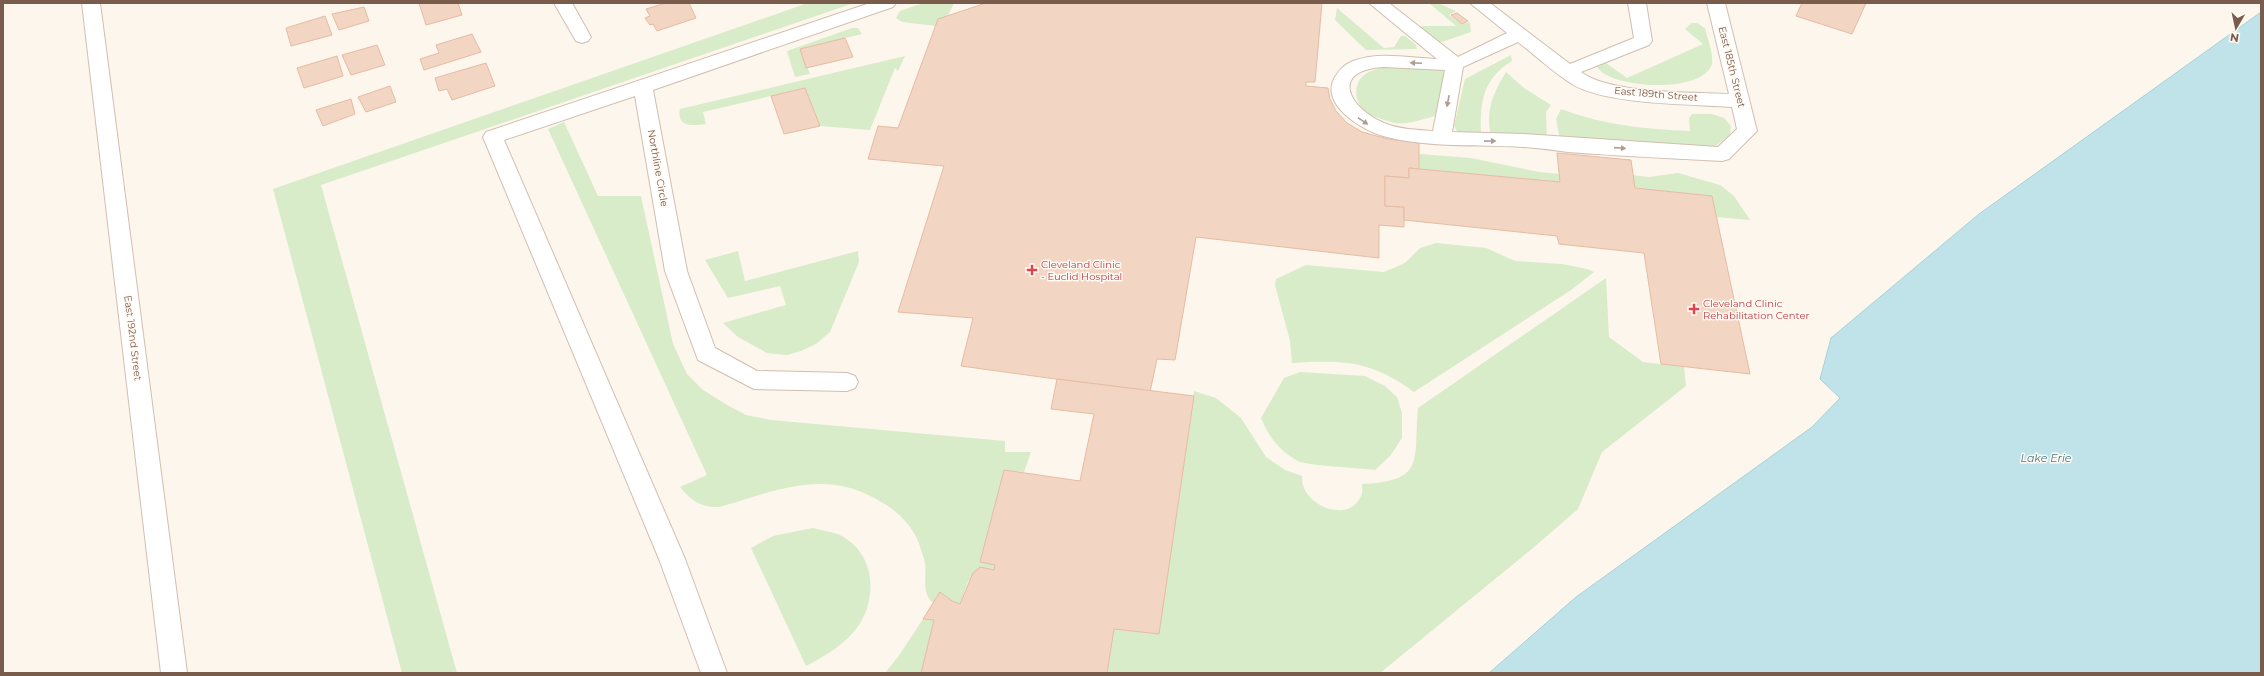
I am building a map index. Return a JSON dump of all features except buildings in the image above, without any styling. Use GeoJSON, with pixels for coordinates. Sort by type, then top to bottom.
{"type":"FeatureCollection","features":[{"type":"Feature","properties":{"kind":"street","name":"East 192nd Street"},"geometry":{"type":"LineString","coordinates":[[91,3],[174,673]]}},
{"type":"Feature","properties":{"kind":"street"},"geometry":{"type":"LineString","coordinates":[[563,3],[582,37]]}},
{"type":"Feature","properties":{"kind":"street"},"geometry":{"type":"LineString","coordinates":[[714,673],[672,559],[493,137],[888,3]]}},
{"type":"Feature","properties":{"kind":"street"},"geometry":{"type":"LineString","coordinates":[[1378,3],[1455,64]]}},
{"type":"Feature","properties":{"kind":"street","name":"East 189th Street"},"geometry":{"type":"LineString","coordinates":[[1479,3],[1579,80],[1607,90],[1642,95],[1741,101]]}},
{"type":"Feature","properties":{"kind":"street"},"geometry":{"type":"LineString","coordinates":[[1568,71],[1643,41],[1637,3]]}},
{"type":"Feature","properties":{"kind":"street","name":"East 185th Street"},"geometry":{"type":"LineString","coordinates":[[1440,138],[1475,141],[1511,140],[1722,154],[1747,131],[1741,101],[1716,3]]}},
{"type":"Feature","properties":{"kind":"street"},"geometry":{"type":"LineString","coordinates":[[1455,64],[1440,138],[1386,130],[1369,125],[1352,112],[1342,95],[1341,89],[1344,76],[1356,65],[1371,62],[1455,64],[1520,34]]}},
{"type":"Feature","properties":{"kind":"street","name":"Northline Circle"},"geometry":{"type":"LineString","coordinates":[[643,87],[676,271],[706,354],[754,380],[847,382]]}},
{"type":"Feature","properties":{"kind":"green space"},"geometry":{"type":"Polygon","coordinates":[[[808,3],[854,3],[321,185],[457,673],[402,673],[273,189],[808,3]]]}},
{"type":"Feature","properties":{"kind":"green space"},"geometry":{"type":"Polygon","coordinates":[[[923,3],[954,3],[947,17],[936,26],[902,22],[896,18],[900,11],[923,3]]]}},
{"type":"Feature","properties":{"kind":"green space"},"geometry":{"type":"Polygon","coordinates":[[[1429,3],[1438,3],[1456,11],[1449,15],[1462,24],[1470,22],[1471,32],[1439,43],[1420,28],[1422,26],[1456,26],[1429,3]]]}},
{"type":"Feature","properties":{"kind":"green space"},"geometry":{"type":"Polygon","coordinates":[[[1337,8],[1384,48],[1394,47],[1401,36],[1405,36],[1416,45],[1417,49],[1366,50],[1335,20],[1337,8]]]}},
{"type":"Feature","properties":{"kind":"green space"},"geometry":{"type":"Polygon","coordinates":[[[1692,23],[1697,23],[1705,28],[1711,51],[1712,64],[1704,74],[1690,81],[1652,85],[1632,83],[1615,79],[1602,72],[1596,64],[1606,63],[1627,78],[1703,44],[1685,29],[1692,23]]]}},
{"type":"Feature","properties":{"kind":"green space"},"geometry":{"type":"Polygon","coordinates":[[[852,28],[858,28],[862,34],[800,49],[810,74],[795,77],[787,51],[852,28]]]}},
{"type":"Feature","properties":{"kind":"green space"},"geometry":{"type":"Polygon","coordinates":[[[1511,55],[1512,61],[1494,76],[1485,93],[1481,112],[1481,135],[1458,133],[1454,126],[1465,79],[1511,55]]]}},
{"type":"Feature","properties":{"kind":"green space"},"geometry":{"type":"Polygon","coordinates":[[[905,56],[898,71],[895,68],[870,130],[820,126],[805,88],[703,112],[706,124],[687,124],[683,122],[679,115],[680,109],[905,56]]]}},
{"type":"Feature","properties":{"kind":"green space"},"geometry":{"type":"Polygon","coordinates":[[[1392,67],[1436,68],[1445,72],[1445,77],[1435,116],[1410,122],[1395,123],[1369,114],[1364,110],[1357,99],[1356,93],[1359,81],[1369,72],[1392,67]]]}},
{"type":"Feature","properties":{"kind":"green space"},"geometry":{"type":"Polygon","coordinates":[[[1506,72],[1524,88],[1551,105],[1546,112],[1547,139],[1491,136],[1489,118],[1491,102],[1497,87],[1506,72]]]}},
{"type":"Feature","properties":{"kind":"green space"},"geometry":{"type":"Polygon","coordinates":[[[1561,109],[1593,119],[1624,125],[1690,131],[1689,118],[1692,114],[1712,114],[1724,118],[1731,126],[1730,135],[1713,148],[1560,140],[1556,119],[1561,109]]]}},
{"type":"Feature","properties":{"kind":"green space"},"geometry":{"type":"Polygon","coordinates":[[[564,122],[598,196],[641,196],[673,344],[687,374],[703,390],[746,415],[771,420],[1005,441],[1005,452],[1031,452],[1024,472],[1004,470],[980,562],[995,565],[994,570],[980,567],[968,582],[960,604],[952,601],[940,592],[933,603],[929,599],[925,584],[925,561],[914,533],[895,511],[862,492],[842,486],[822,484],[802,485],[762,494],[720,507],[714,507],[697,503],[680,487],[707,475],[548,129],[564,122]]]}},
{"type":"Feature","properties":{"kind":"green space"},"geometry":{"type":"Polygon","coordinates":[[[1419,154],[1471,158],[1539,172],[1559,174],[1560,182],[1419,169],[1419,154]]]}},
{"type":"Feature","properties":{"kind":"green space"},"geometry":{"type":"Polygon","coordinates":[[[1678,173],[1720,185],[1734,196],[1750,220],[1716,217],[1712,196],[1635,188],[1632,175],[1649,177],[1678,173]]]}},
{"type":"Feature","properties":{"kind":"green space"},"geometry":{"type":"Polygon","coordinates":[[[1436,243],[1486,248],[1515,261],[1562,264],[1587,269],[1594,272],[1571,290],[1414,392],[1398,381],[1384,374],[1356,364],[1342,362],[1292,363],[1290,341],[1275,285],[1276,279],[1306,265],[1384,272],[1405,263],[1420,248],[1436,243]]]}},
{"type":"Feature","properties":{"kind":"green space"},"geometry":{"type":"Polygon","coordinates":[[[738,251],[745,281],[858,251],[859,262],[830,332],[816,344],[801,351],[787,355],[767,353],[738,337],[723,323],[786,305],[780,286],[728,298],[705,260],[738,251]]]}},
{"type":"Feature","properties":{"kind":"green space"},"geometry":{"type":"Polygon","coordinates":[[[1606,278],[1609,337],[1643,362],[1684,367],[1686,386],[1602,452],[1578,509],[1533,548],[1380,673],[1107,673],[1114,629],[1159,634],[1194,391],[1216,398],[1241,418],[1266,457],[1285,470],[1302,476],[1303,486],[1317,503],[1326,508],[1337,510],[1346,509],[1355,505],[1361,496],[1362,484],[1383,482],[1397,478],[1407,472],[1412,464],[1415,454],[1418,408],[1606,278]]]}},
{"type":"Feature","properties":{"kind":"green space"},"geometry":{"type":"Polygon","coordinates":[[[1300,372],[1365,376],[1385,386],[1397,397],[1402,413],[1402,438],[1390,456],[1375,470],[1304,463],[1286,453],[1271,438],[1261,418],[1284,378],[1300,372]]]}},
{"type":"Feature","properties":{"kind":"green space"},"geometry":{"type":"Polygon","coordinates":[[[813,528],[838,534],[855,546],[867,566],[870,578],[870,590],[869,602],[865,614],[854,632],[835,649],[806,666],[751,548],[773,536],[813,528]]]}},
{"type":"Feature","properties":{"kind":"green space"},"geometry":{"type":"Polygon","coordinates":[[[923,619],[934,620],[921,673],[885,673],[898,657],[923,619]]]}},
{"type":"Feature","properties":{"kind":"water","name":"Lake Erie"},"geometry":{"type":"Polygon","coordinates":[[[2261,12],[2261,673],[1489,673],[1576,597],[1812,427],[1840,398],[1820,379],[1831,338],[1979,214],[2261,12]]]}},
{"type":"Feature","properties":{"kind":"place","name":"Cleveland Clinic - Euclid Hospital"},"geometry":{"type":"Point","coordinates":[1032,270]}},
{"type":"Feature","properties":{"kind":"place","name":"Cleveland Clinic Rehabilitation Center"},"geometry":{"type":"Point","coordinates":[1694,309]}}]}
